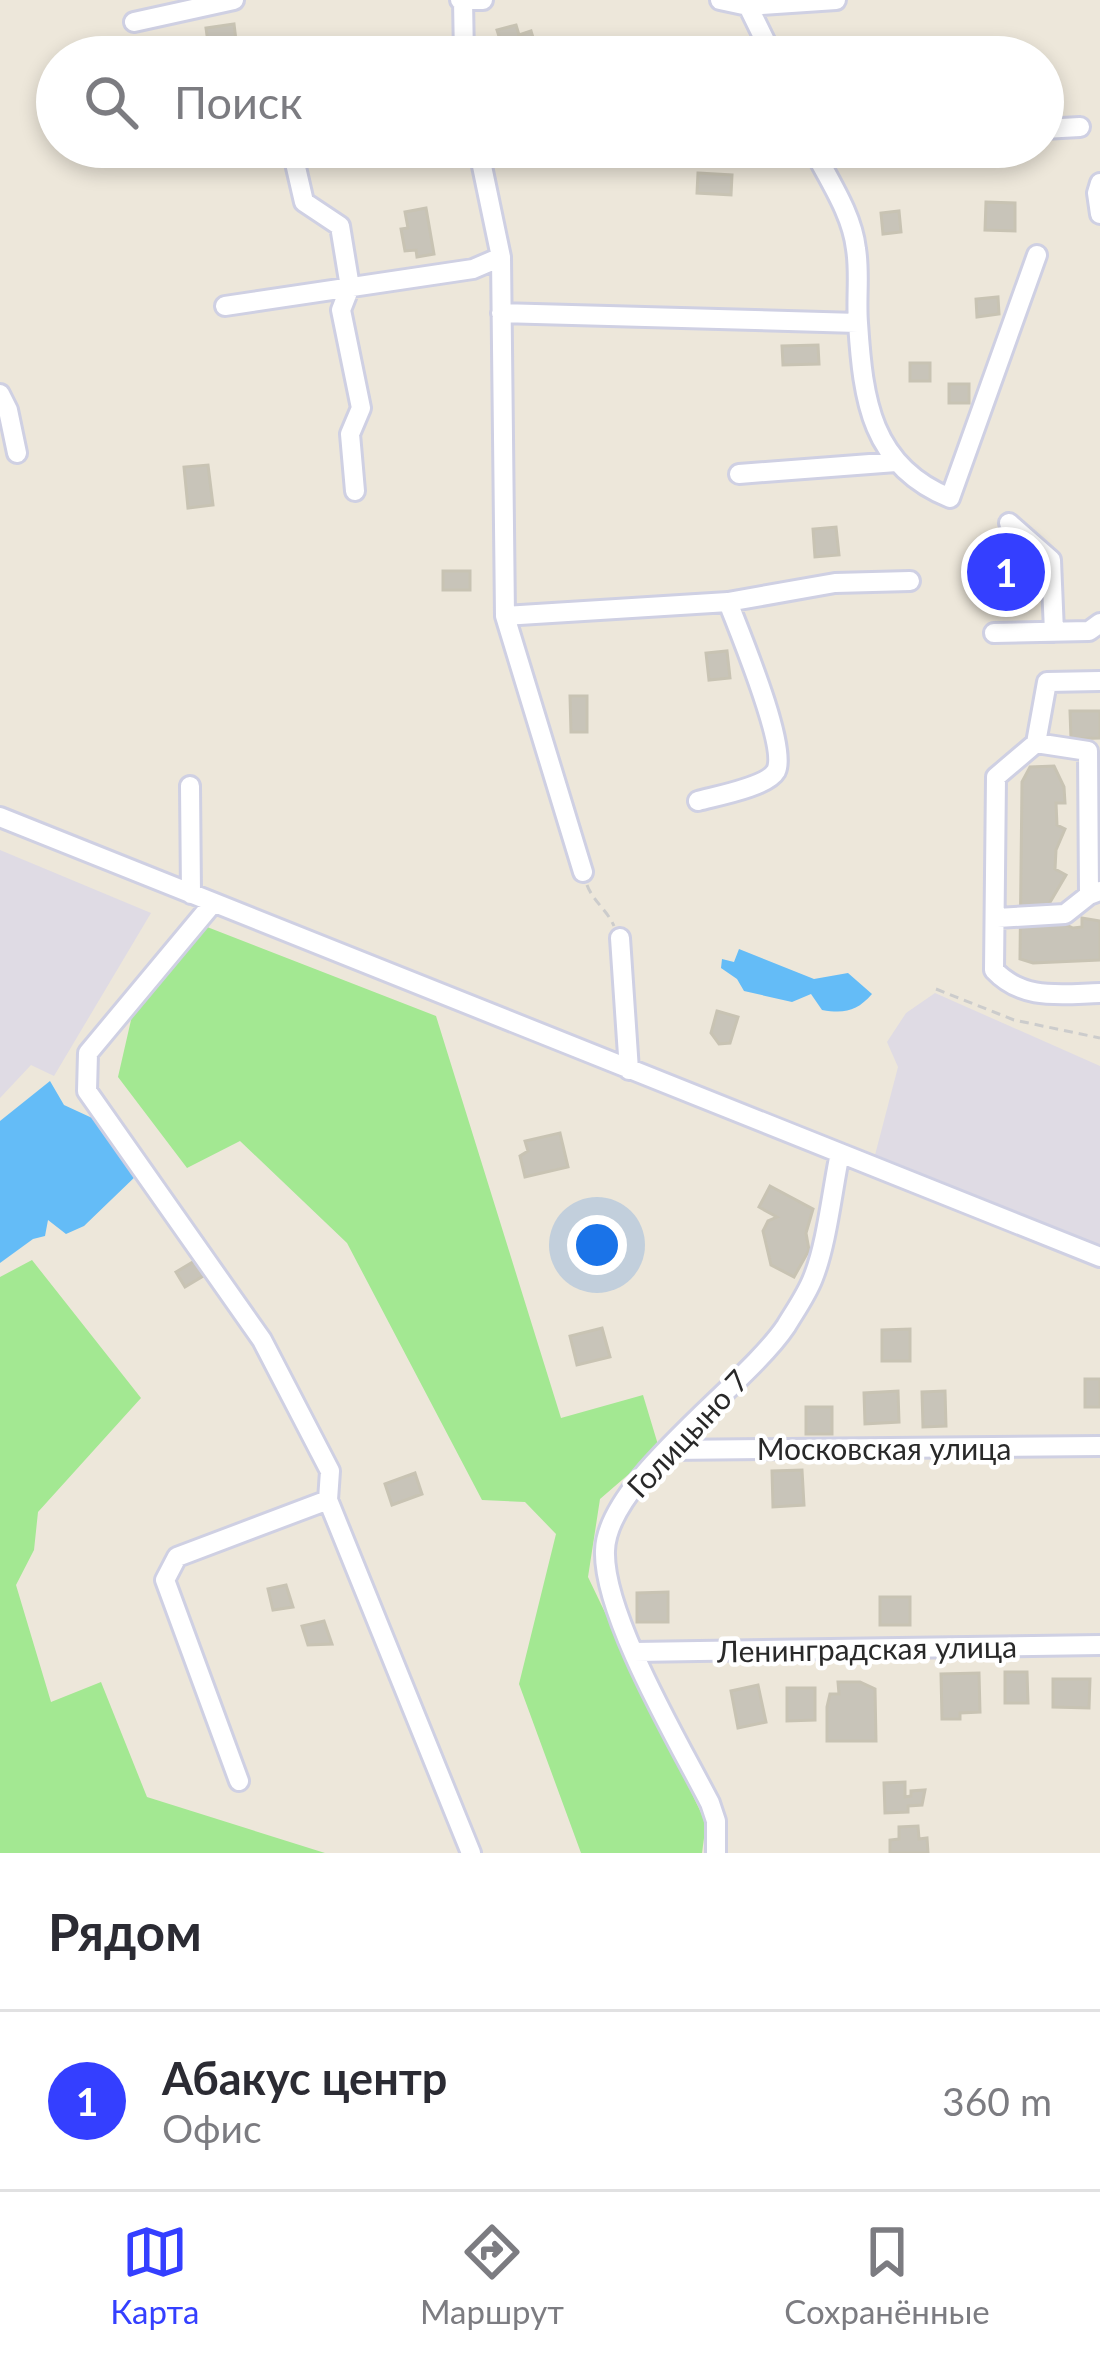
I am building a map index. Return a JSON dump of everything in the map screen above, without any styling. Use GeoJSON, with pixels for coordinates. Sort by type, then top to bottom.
{"type":"FeatureCollection","features":[{"type":"Feature","properties":{"kind":"street"},"geometry":{"type":"LineString","coordinates":[[134,22],[234,0]]}},
{"type":"Feature","properties":{"kind":"street"},"geometry":{"type":"LineString","coordinates":[[463,36],[462,1],[483,0]]}},
{"type":"Feature","properties":{"kind":"street"},"geometry":{"type":"LineString","coordinates":[[720,0],[748,6],[836,0]]}},
{"type":"Feature","properties":{"kind":"street"},"geometry":{"type":"LineString","coordinates":[[748,6],[762,36]]}},
{"type":"Feature","properties":{"kind":"street"},"geometry":{"type":"LineString","coordinates":[[1064,128],[1080,127]]}},
{"type":"Feature","properties":{"kind":"street"},"geometry":{"type":"LineString","coordinates":[[296,168],[304,202],[340,226],[350,287],[341,310],[361,409],[350,434],[355,491]]}},
{"type":"Feature","properties":{"kind":"street"},"geometry":{"type":"LineString","coordinates":[[482,168],[501,257],[505,616],[583,872]]}},
{"type":"Feature","properties":{"kind":"street"},"geometry":{"type":"LineString","coordinates":[[822,168],[850,224],[856,249],[858,323],[871,415],[896,462],[919,485],[950,498],[1037,255]]}},
{"type":"Feature","properties":{"kind":"street"},"geometry":{"type":"LineString","coordinates":[[1100,183],[1100,214]]}},
{"type":"Feature","properties":{"kind":"street"},"geometry":{"type":"LineString","coordinates":[[225,306],[473,269],[501,257]]}},
{"type":"Feature","properties":{"kind":"street"},"geometry":{"type":"LineString","coordinates":[[501,313],[858,323]]}},
{"type":"Feature","properties":{"kind":"street"},"geometry":{"type":"LineString","coordinates":[[0,394],[17,453]]}},
{"type":"Feature","properties":{"kind":"street"},"geometry":{"type":"LineString","coordinates":[[740,474],[896,462]]}},
{"type":"Feature","properties":{"kind":"street"},"geometry":{"type":"LineString","coordinates":[[1009,523],[1052,560],[1054,632]]}},
{"type":"Feature","properties":{"kind":"street"},"geometry":{"type":"LineString","coordinates":[[505,616],[728,602],[835,583],[910,581]]}},
{"type":"Feature","properties":{"kind":"street"},"geometry":{"type":"LineString","coordinates":[[698,801],[766,781],[776,771],[778,756],[764,701],[728,602]]}},
{"type":"Feature","properties":{"kind":"street"},"geometry":{"type":"LineString","coordinates":[[994,633],[1089,631],[1100,622]]}},
{"type":"Feature","properties":{"kind":"street"},"geometry":{"type":"LineString","coordinates":[[1100,681],[1047,682],[1036,743],[996,777],[994,970],[1010,987],[1041,995],[1100,993]]}},
{"type":"Feature","properties":{"kind":"street"},"geometry":{"type":"LineString","coordinates":[[997,918],[1065,914],[1095,893],[1094,751],[1036,743]]}},
{"type":"Feature","properties":{"kind":"street"},"geometry":{"type":"LineString","coordinates":[[190,787],[191,894]]}},
{"type":"Feature","properties":{"kind":"street"},"geometry":{"type":"LineString","coordinates":[[0,817],[1100,1257]]}},
{"type":"Feature","properties":{"kind":"street"},"geometry":{"type":"LineString","coordinates":[[213,902],[88,1053],[87,1091],[262,1340],[330,1472],[328,1500],[471,1853]]}},
{"type":"Feature","properties":{"kind":"street"},"geometry":{"type":"LineString","coordinates":[[620,938],[628,1070]]}},
{"type":"Feature","properties":{"kind":"street","name":"Голицыно 7"},"geometry":{"type":"LineString","coordinates":[[716,1853],[716,1821],[710,1803],[634,1652],[615,1604],[605,1551],[614,1514],[783,1330],[814,1277],[840,1153]]}},
{"type":"Feature","properties":{"kind":"street","name":"Московская улица"},"geometry":{"type":"LineString","coordinates":[[668,1450],[1100,1447]]}},
{"type":"Feature","properties":{"kind":"street"},"geometry":{"type":"LineString","coordinates":[[239,1781],[165,1580],[177,1557],[328,1500]]}},
{"type":"Feature","properties":{"kind":"street","name":"Ленинградская улица"},"geometry":{"type":"LineString","coordinates":[[634,1652],[1100,1645]]}},
{"type":"Feature","properties":{"kind":"path"},"geometry":{"type":"LineString","coordinates":[[583,872],[591,897],[606,908],[620,938]]}},
{"type":"Feature","properties":{"kind":"path"},"geometry":{"type":"LineString","coordinates":[[936,989],[1014,1019],[1100,1038]]}},
{"type":"Feature","properties":{"kind":"shaded area"},"geometry":{"type":"Polygon","coordinates":[[[0,850],[151,913],[54,1076],[31,1065],[0,1098],[0,850]]]}},
{"type":"Feature","properties":{"kind":"shaded area"},"geometry":{"type":"Polygon","coordinates":[[[935,993],[1100,1066],[1100,1245],[875,1155],[898,1067],[887,1042],[906,1013],[935,993]]]}},
{"type":"Feature","properties":{"kind":"green space"},"geometry":{"type":"Polygon","coordinates":[[[202,925],[436,1016],[561,1418],[643,1395],[659,1448],[600,1499],[588,1577],[706,1823],[702,1853],[581,1853],[519,1684],[556,1534],[525,1502],[482,1500],[347,1243],[240,1141],[187,1168],[118,1077],[134,1007],[202,925]]]}},
{"type":"Feature","properties":{"kind":"green space"},"geometry":{"type":"Polygon","coordinates":[[[32,1260],[141,1398],[38,1512],[34,1550],[16,1585],[51,1702],[101,1682],[147,1797],[325,1853],[0,1853],[0,1277],[32,1260]]]}},
{"type":"Feature","properties":{"kind":"water"},"geometry":{"type":"Polygon","coordinates":[[[739,949],[814,979],[848,973],[872,994],[856,1008],[837,1012],[822,1010],[811,994],[792,1002],[744,991],[721,968],[722,959],[734,962],[739,949]]]}},
{"type":"Feature","properties":{"kind":"water"},"geometry":{"type":"Polygon","coordinates":[[[50,1081],[64,1105],[103,1123],[139,1173],[84,1226],[66,1234],[48,1220],[45,1236],[33,1239],[0,1263],[0,1121],[50,1081]]]}},
{"type":"Feature","properties":{"kind":"building"},"geometry":{"type":"Polygon","coordinates":[[[234,24],[235,36],[207,36],[206,28],[234,24]]]}},
{"type":"Feature","properties":{"kind":"building"},"geometry":{"type":"Polygon","coordinates":[[[516,25],[519,35],[531,31],[533,36],[499,36],[497,30],[516,25]]]}},
{"type":"Feature","properties":{"kind":"building"},"geometry":{"type":"Polygon","coordinates":[[[698,173],[732,175],[731,195],[697,193],[698,173]]]}},
{"type":"Feature","properties":{"kind":"building"},"geometry":{"type":"Polygon","coordinates":[[[986,202],[1015,203],[1015,231],[985,230],[986,202]]]}},
{"type":"Feature","properties":{"kind":"building"},"geometry":{"type":"Polygon","coordinates":[[[426,208],[434,254],[417,257],[416,250],[405,251],[401,229],[408,228],[405,212],[426,208]]]}},
{"type":"Feature","properties":{"kind":"building"},"geometry":{"type":"Polygon","coordinates":[[[899,211],[901,232],[883,234],[881,213],[899,211]]]}},
{"type":"Feature","properties":{"kind":"building"},"geometry":{"type":"Polygon","coordinates":[[[998,297],[999,314],[977,317],[976,299],[998,297]]]}},
{"type":"Feature","properties":{"kind":"building"},"geometry":{"type":"Polygon","coordinates":[[[818,345],[819,364],[783,365],[782,346],[818,345]]]}},
{"type":"Feature","properties":{"kind":"building"},"geometry":{"type":"Polygon","coordinates":[[[910,363],[930,363],[930,381],[910,381],[910,363]]]}},
{"type":"Feature","properties":{"kind":"building"},"geometry":{"type":"Polygon","coordinates":[[[949,384],[969,384],[969,403],[949,403],[949,384]]]}},
{"type":"Feature","properties":{"kind":"building"},"geometry":{"type":"Polygon","coordinates":[[[208,465],[213,505],[188,508],[184,467],[208,465]]]}},
{"type":"Feature","properties":{"kind":"building"},"geometry":{"type":"Polygon","coordinates":[[[836,527],[839,555],[815,557],[813,529],[836,527]]]}},
{"type":"Feature","properties":{"kind":"building"},"geometry":{"type":"Polygon","coordinates":[[[993,549],[1024,549],[1024,611],[993,611],[993,549]]]}},
{"type":"Feature","properties":{"kind":"building"},"geometry":{"type":"Polygon","coordinates":[[[443,571],[470,571],[470,590],[443,590],[443,571]]]}},
{"type":"Feature","properties":{"kind":"building"},"geometry":{"type":"Polygon","coordinates":[[[727,651],[730,678],[709,680],[706,653],[727,651]]]}},
{"type":"Feature","properties":{"kind":"building"},"geometry":{"type":"Polygon","coordinates":[[[570,696],[587,696],[587,732],[571,732],[570,696]]]}},
{"type":"Feature","properties":{"kind":"building"},"geometry":{"type":"Polygon","coordinates":[[[1070,711],[1100,711],[1100,738],[1071,739],[1070,711]]]}},
{"type":"Feature","properties":{"kind":"building"},"geometry":{"type":"Polygon","coordinates":[[[1054,766],[1064,787],[1065,803],[1056,803],[1057,825],[1065,829],[1056,850],[1055,869],[1066,875],[1049,904],[1049,917],[1073,928],[1082,927],[1082,918],[1100,921],[1100,960],[1033,963],[1020,959],[1022,782],[1030,767],[1054,766]]]}},
{"type":"Feature","properties":{"kind":"building"},"geometry":{"type":"Polygon","coordinates":[[[717,1011],[738,1017],[730,1043],[719,1044],[711,1033],[717,1011]]]}},
{"type":"Feature","properties":{"kind":"building"},"geometry":{"type":"Polygon","coordinates":[[[560,1133],[568,1167],[525,1177],[520,1156],[528,1151],[525,1141],[560,1133]]]}},
{"type":"Feature","properties":{"kind":"building"},"geometry":{"type":"Polygon","coordinates":[[[770,1186],[813,1209],[806,1233],[809,1250],[794,1277],[771,1265],[763,1231],[777,1217],[759,1207],[770,1186]]]}},
{"type":"Feature","properties":{"kind":"building"},"geometry":{"type":"Polygon","coordinates":[[[196,1260],[205,1275],[185,1287],[176,1272],[196,1260]]]}},
{"type":"Feature","properties":{"kind":"building"},"geometry":{"type":"Polygon","coordinates":[[[602,1328],[610,1357],[577,1365],[570,1336],[602,1328]]]}},
{"type":"Feature","properties":{"kind":"building"},"geometry":{"type":"Polygon","coordinates":[[[910,1329],[910,1361],[882,1361],[882,1330],[910,1329]]]}},
{"type":"Feature","properties":{"kind":"building"},"geometry":{"type":"Polygon","coordinates":[[[1085,1379],[1100,1379],[1100,1407],[1085,1407],[1085,1379]]]}},
{"type":"Feature","properties":{"kind":"building"},"geometry":{"type":"Polygon","coordinates":[[[898,1391],[899,1422],[865,1424],[864,1393],[898,1391]]]}},
{"type":"Feature","properties":{"kind":"building"},"geometry":{"type":"Polygon","coordinates":[[[945,1391],[946,1426],[923,1427],[922,1392],[945,1391]]]}},
{"type":"Feature","properties":{"kind":"building"},"geometry":{"type":"Polygon","coordinates":[[[806,1407],[832,1407],[832,1434],[806,1434],[806,1407]]]}},
{"type":"Feature","properties":{"kind":"building"},"geometry":{"type":"Polygon","coordinates":[[[802,1470],[804,1505],[773,1507],[772,1471],[802,1470]]]}},
{"type":"Feature","properties":{"kind":"building"},"geometry":{"type":"Polygon","coordinates":[[[415,1473],[422,1494],[392,1505],[385,1484],[415,1473]]]}},
{"type":"Feature","properties":{"kind":"building"},"geometry":{"type":"Polygon","coordinates":[[[286,1585],[293,1607],[273,1610],[268,1589],[286,1585]]]}},
{"type":"Feature","properties":{"kind":"building"},"geometry":{"type":"Polygon","coordinates":[[[668,1592],[668,1622],[637,1622],[637,1593],[668,1592]]]}},
{"type":"Feature","properties":{"kind":"building"},"geometry":{"type":"Polygon","coordinates":[[[880,1597],[910,1597],[910,1625],[880,1625],[880,1597]]]}},
{"type":"Feature","properties":{"kind":"building"},"geometry":{"type":"Polygon","coordinates":[[[324,1621],[332,1644],[308,1645],[302,1626],[324,1621]]]}},
{"type":"Feature","properties":{"kind":"building"},"geometry":{"type":"Polygon","coordinates":[[[1005,1672],[1027,1672],[1028,1703],[1005,1703],[1005,1672]]]}},
{"type":"Feature","properties":{"kind":"building"},"geometry":{"type":"Polygon","coordinates":[[[979,1673],[980,1712],[942,1719],[941,1674],[979,1673]]]}},
{"type":"Feature","properties":{"kind":"building"},"geometry":{"type":"Polygon","coordinates":[[[1053,1679],[1090,1679],[1089,1708],[1053,1707],[1053,1679]]]}},
{"type":"Feature","properties":{"kind":"building"},"geometry":{"type":"Polygon","coordinates":[[[838,1682],[860,1682],[875,1689],[876,1741],[827,1741],[827,1707],[830,1694],[839,1694],[838,1682]]]}},
{"type":"Feature","properties":{"kind":"building"},"geometry":{"type":"Polygon","coordinates":[[[758,1685],[766,1722],[738,1728],[731,1691],[758,1685]]]}},
{"type":"Feature","properties":{"kind":"building"},"geometry":{"type":"Polygon","coordinates":[[[787,1688],[815,1688],[815,1720],[787,1721],[787,1688]]]}},
{"type":"Feature","properties":{"kind":"building"},"geometry":{"type":"Polygon","coordinates":[[[905,1782],[905,1797],[911,1791],[925,1790],[922,1805],[908,1806],[908,1812],[885,1813],[884,1783],[905,1782]]]}},
{"type":"Feature","properties":{"kind":"building"},"geometry":{"type":"Polygon","coordinates":[[[918,1826],[919,1839],[927,1838],[928,1853],[890,1853],[890,1840],[899,1839],[899,1827],[918,1826]]]}},
{"type":"Feature","properties":{"kind":"place","name":"Абакус центр"},"geometry":{"type":"Point","coordinates":[1006,572]}}]}
